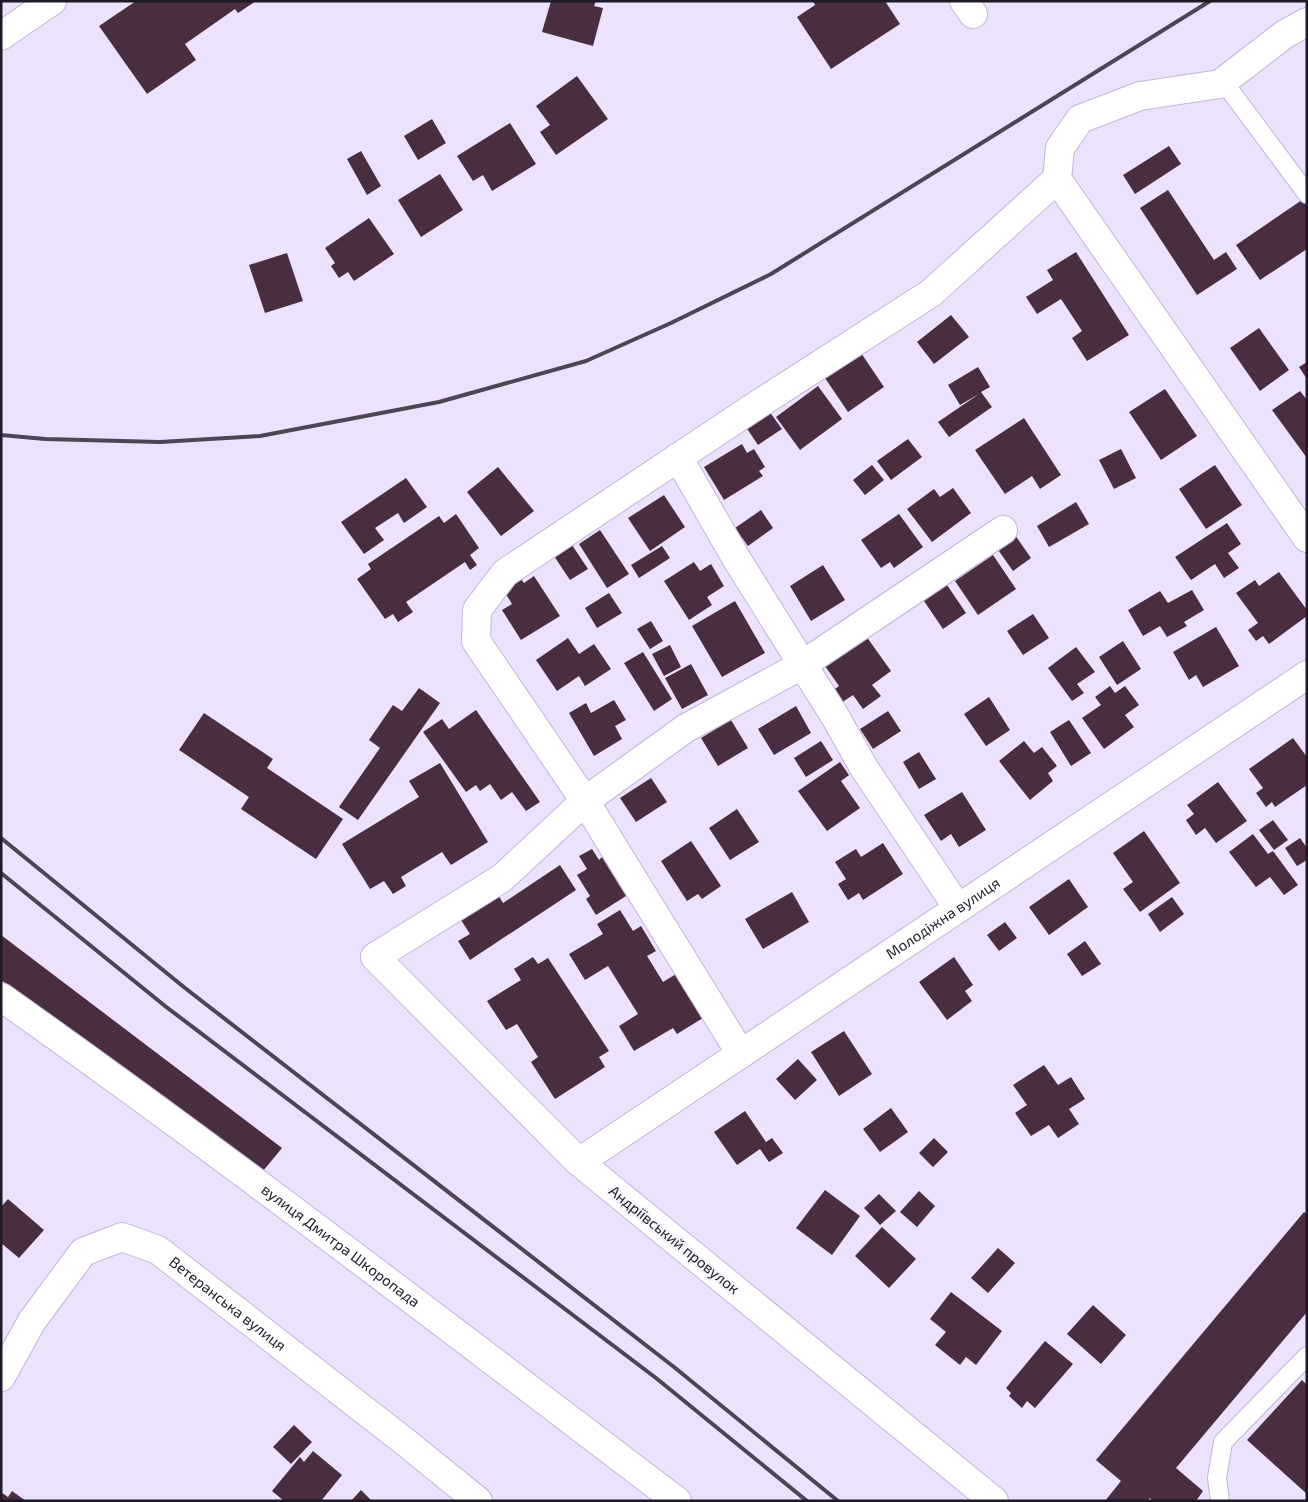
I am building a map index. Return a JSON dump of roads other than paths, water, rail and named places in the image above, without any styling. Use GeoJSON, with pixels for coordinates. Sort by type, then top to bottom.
{"type":"FeatureCollection","features":[{"type":"Feature","properties":{"kind":"street"},"geometry":{"type":"LineString","coordinates":[[1,36],[52,1]]}},
{"type":"Feature","properties":{"kind":"street"},"geometry":{"type":"LineString","coordinates":[[1307,22],[1285,34],[1220,84],[1140,96],[1080,119],[1060,148],[1057,179],[1307,538]]}},
{"type":"Feature","properties":{"kind":"street"},"geometry":{"type":"LineString","coordinates":[[741,1054],[585,802],[476,641],[477,610],[504,573],[678,457],[931,293],[1057,179]]}},
{"type":"Feature","properties":{"kind":"street"},"geometry":{"type":"LineString","coordinates":[[678,457],[736,558],[836,718],[864,768],[958,908]]}},
{"type":"Feature","properties":{"kind":"street"},"geometry":{"type":"LineString","coordinates":[[585,802],[686,728],[802,665],[1003,530]]}},
{"type":"Feature","properties":{"kind":"street","name":"Молодіжна вулиця"},"geometry":{"type":"LineString","coordinates":[[579,1162],[1307,675]]}},
{"type":"Feature","properties":{"kind":"street","name":"Андріївський провулок"},"geometry":{"type":"LineString","coordinates":[[585,802],[502,878],[374,957],[579,1162],[994,1501]]}},
{"type":"Feature","properties":{"kind":"street","name":"вулиця Дмитра Шкоропада"},"geometry":{"type":"LineString","coordinates":[[1,997],[84,1056],[368,1267],[677,1501]]}},
{"type":"Feature","properties":{"kind":"street","name":"Ветеранська вулиця"},"geometry":{"type":"LineString","coordinates":[[1,1377],[32,1321],[83,1252],[122,1237],[158,1250],[404,1441],[478,1501]]}},
{"type":"Feature","properties":{"kind":"lane"},"geometry":{"type":"LineString","coordinates":[[1223,81],[1307,194]]}},
{"type":"Feature","properties":{"kind":"lane"},"geometry":{"type":"LineString","coordinates":[[1220,1501],[1217,1478],[1223,1442],[1307,1356]]}},
{"type":"Feature","properties":{"kind":"railway"},"geometry":{"type":"LineString","coordinates":[[1,435],[45,439],[160,442],[260,436],[439,402],[586,361],[671,323],[771,274],[1210,1]]}},
{"type":"Feature","properties":{"kind":"railway"},"geometry":{"type":"LineString","coordinates":[[1,838],[185,988],[674,1367],[838,1501]]}},
{"type":"Feature","properties":{"kind":"railway"},"geometry":{"type":"LineString","coordinates":[[1,873],[165,1006],[656,1378],[807,1501]]}}]}
